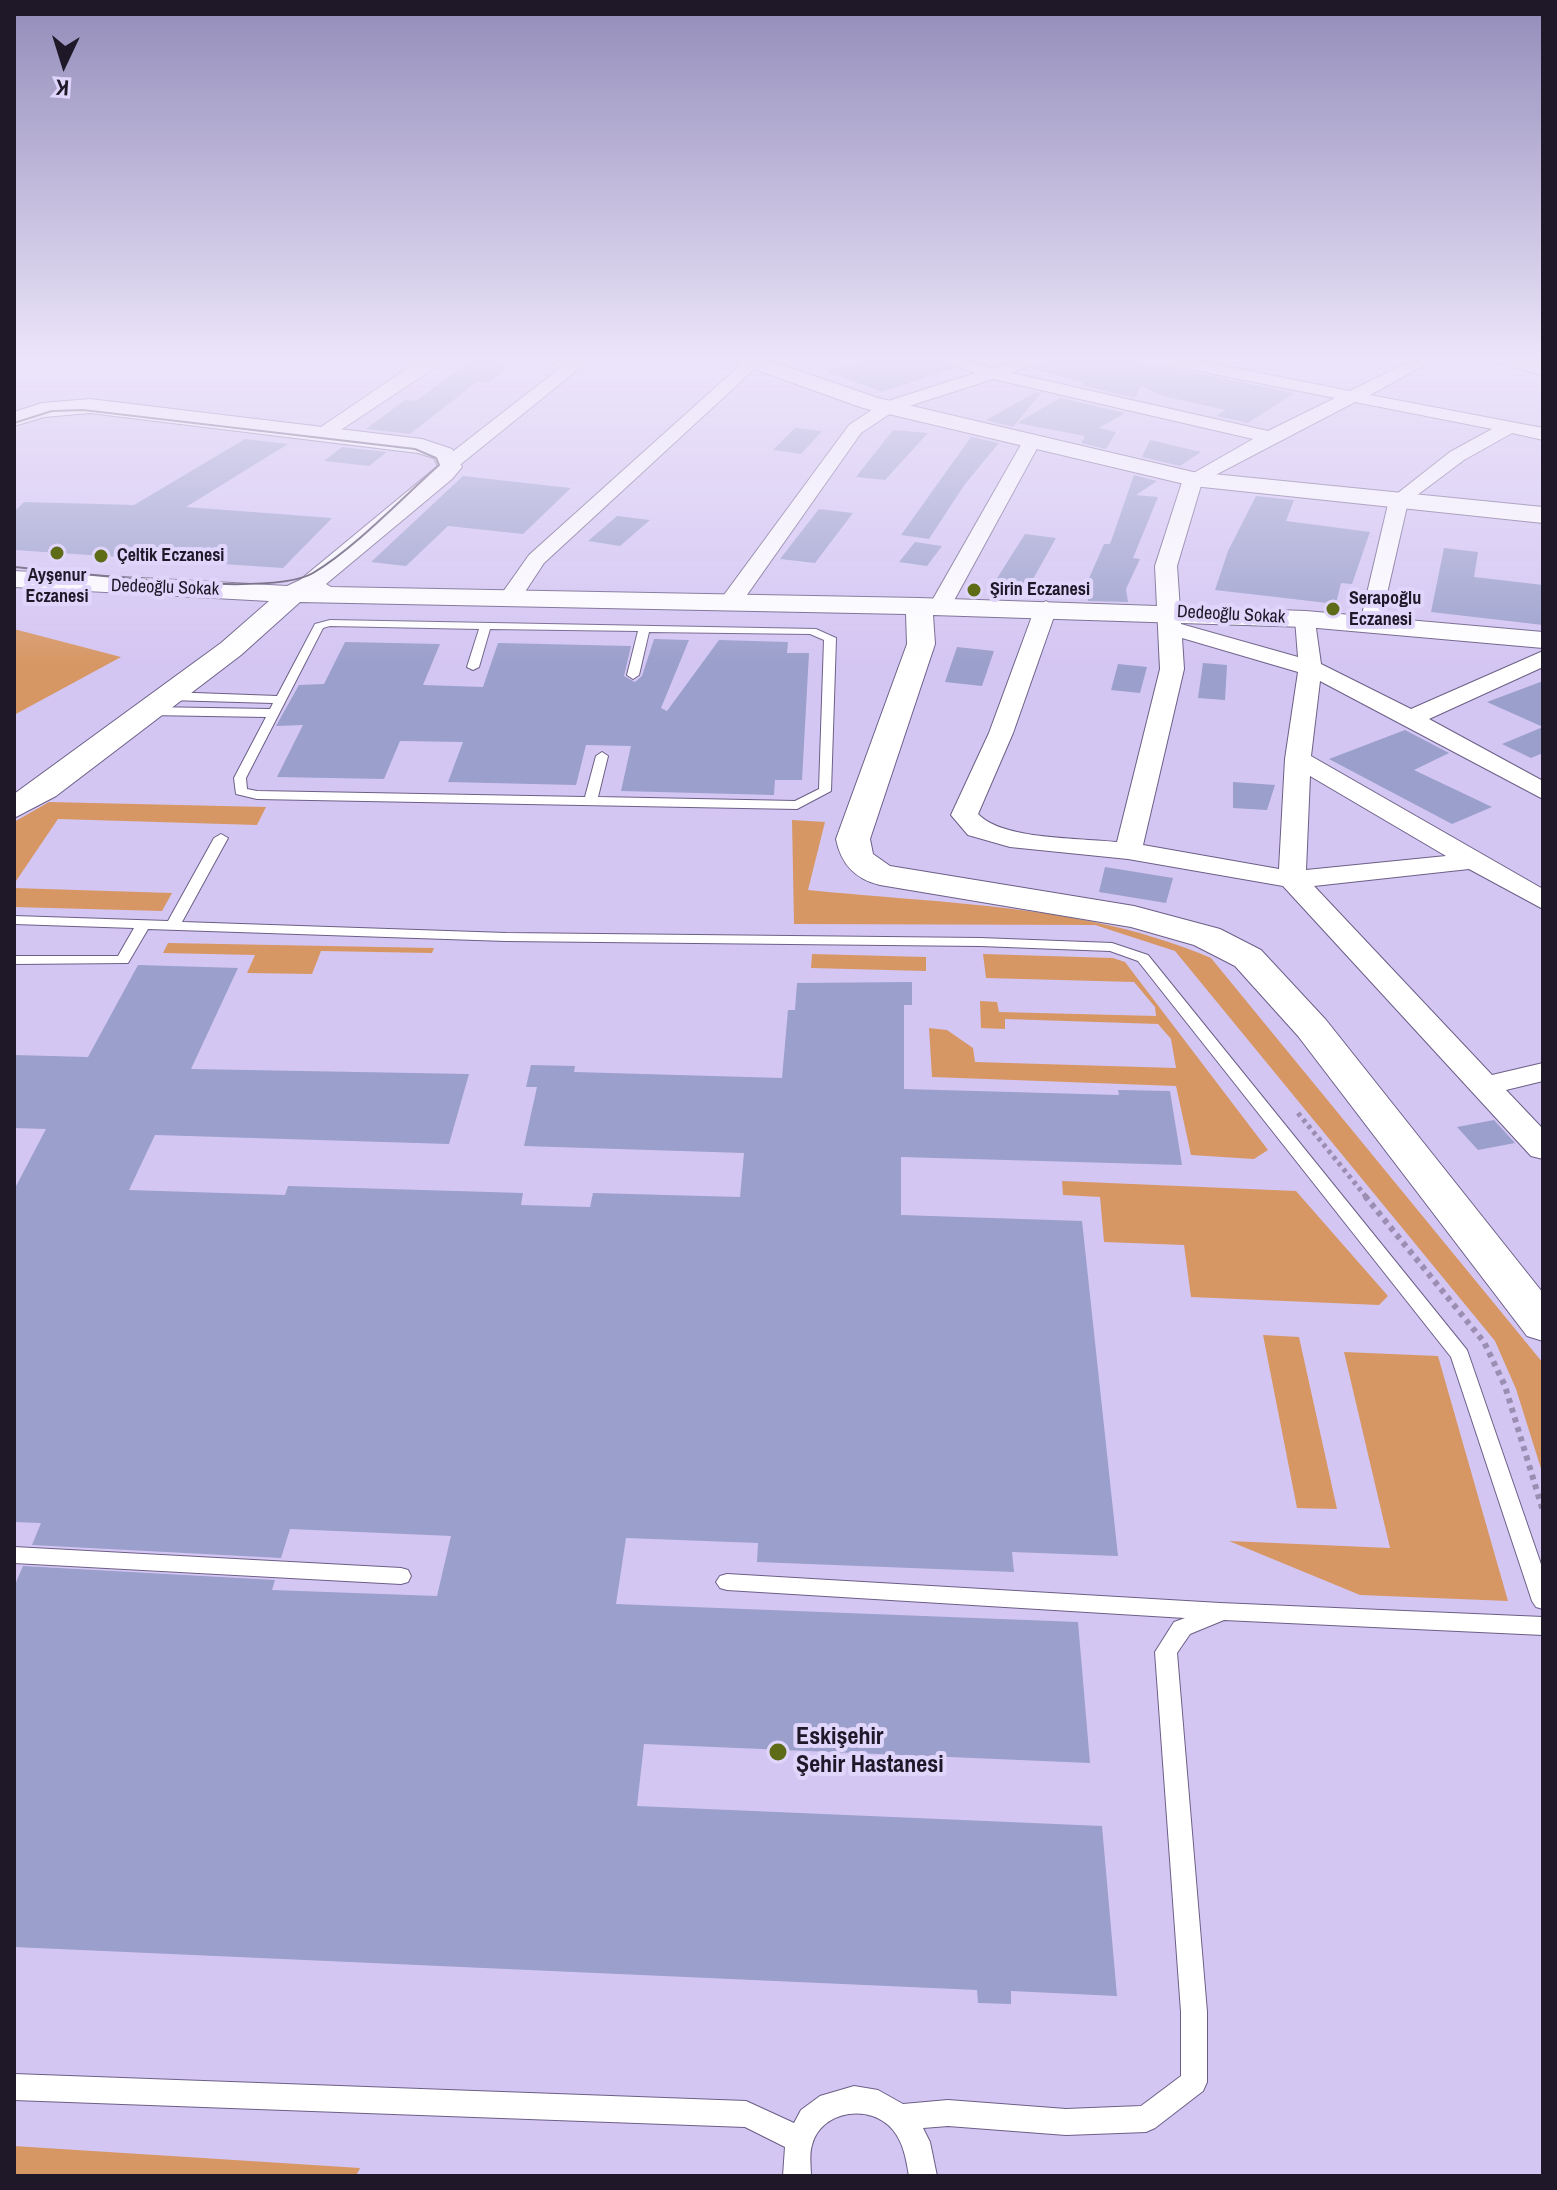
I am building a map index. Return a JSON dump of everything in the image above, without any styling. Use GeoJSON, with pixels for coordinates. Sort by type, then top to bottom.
{"type":"FeatureCollection","features":[{"type":"Feature","properties":{"kind":"street"},"geometry":{"type":"LineString","coordinates":[[14,808],[45,789],[311,590],[438,480],[453,461]]}},
{"type":"Feature","properties":{"kind":"street"},"geometry":{"type":"LineString","coordinates":[[509,599],[536,559],[641,461]]}},
{"type":"Feature","properties":{"kind":"street"},"geometry":{"type":"LineString","coordinates":[[729,604],[832,461]]}},
{"type":"Feature","properties":{"kind":"street"},"geometry":{"type":"LineString","coordinates":[[1019,461],[929,606],[921,644],[853,839],[857,858],[880,875],[1134,917],[1207,937],[1248,958],[1312,1028],[1543,1325]]}},
{"type":"Feature","properties":{"kind":"street"},"geometry":{"type":"LineString","coordinates":[[1118,461],[1193,479],[1543,515]]}},
{"type":"Feature","properties":{"kind":"street"},"geometry":{"type":"LineString","coordinates":[[1128,851],[1172,669],[1166,566],[1193,479],[1226,461]]}},
{"type":"Feature","properties":{"kind":"street"},"geometry":{"type":"LineString","coordinates":[[1371,623],[1399,500],[1450,461]]}},
{"type":"Feature","properties":{"kind":"street","name":"Dedeoğlu Sokak"},"geometry":{"type":"LineString","coordinates":[[14,579],[509,599],[1046,608],[1169,620],[1306,619],[1371,623],[1543,640]]}},
{"type":"Feature","properties":{"kind":"street"},"geometry":{"type":"LineString","coordinates":[[1046,608],[1001,733],[964,815],[977,829],[1010,839],[1128,851],[1292,879],[1356,876],[1469,861]]}},
{"type":"Feature","properties":{"kind":"street"},"geometry":{"type":"LineString","coordinates":[[1306,619],[1310,668],[1298,759],[1292,879],[1543,1149]]}},
{"type":"Feature","properties":{"kind":"street"},"geometry":{"type":"LineString","coordinates":[[1169,620],[1310,668],[1541,788]]}},
{"type":"Feature","properties":{"kind":"street"},"geometry":{"type":"LineString","coordinates":[[1411,718],[1543,658]]}},
{"type":"Feature","properties":{"kind":"street"},"geometry":{"type":"LineString","coordinates":[[1298,759],[1469,861],[1543,901]]}},
{"type":"Feature","properties":{"kind":"street"},"geometry":{"type":"LineString","coordinates":[[1484,1086],[1543,1072]]}},
{"type":"Feature","properties":{"kind":"lane"},"geometry":{"type":"LineString","coordinates":[[319,626],[485,626],[812,631],[830,638],[825,791],[797,805],[257,795],[241,791],[240,778],[319,626]]}},
{"type":"Feature","properties":{"kind":"lane"},"geometry":{"type":"LineString","coordinates":[[473,667],[485,626]]}},
{"type":"Feature","properties":{"kind":"lane"},"geometry":{"type":"LineString","coordinates":[[633,675],[644,629]]}},
{"type":"Feature","properties":{"kind":"lane"},"geometry":{"type":"LineString","coordinates":[[159,704],[280,700]]}},
{"type":"Feature","properties":{"kind":"lane"},"geometry":{"type":"LineString","coordinates":[[159,704],[273,713]]}},
{"type":"Feature","properties":{"kind":"lane"},"geometry":{"type":"LineString","coordinates":[[591,801],[602,756]]}},
{"type":"Feature","properties":{"kind":"lane"},"geometry":{"type":"LineString","coordinates":[[172,927],[221,838]]}},
{"type":"Feature","properties":{"kind":"lane"},"geometry":{"type":"LineString","coordinates":[[14,920],[506,937],[980,942],[1112,947],[1132,952],[1143,958],[1460,1355],[1543,1601]]}},
{"type":"Feature","properties":{"kind":"lane"},"geometry":{"type":"LineString","coordinates":[[14,960],[123,960],[143,925]]}},
{"type":"Feature","properties":{"kind":"lane"},"geometry":{"type":"LineString","coordinates":[[14,1555],[401,1576]]}},
{"type":"Feature","properties":{"kind":"lane"},"geometry":{"type":"LineString","coordinates":[[727,1582],[1543,1626]]}},
{"type":"Feature","properties":{"kind":"lane"},"geometry":{"type":"LineString","coordinates":[[902,2117],[948,2113],[1066,2122],[1146,2119],[1194,2082],[1194,2012],[1166,1652],[1182,1628],[1222,1611]]}},
{"type":"Feature","properties":{"kind":"lane"},"geometry":{"type":"LineString","coordinates":[[14,2087],[746,2114],[798,2139]]}},
{"type":"Feature","properties":{"kind":"lane"},"geometry":{"type":"LineString","coordinates":[[797,2176],[794,2160],[798,2139],[809,2121],[824,2107],[844,2099],[885,2105],[902,2117],[915,2134],[923,2155],[923,2176]]}},
{"type":"Feature","properties":{"kind":"path"},"geometry":{"type":"LineString","coordinates":[[1297,1111],[1484,1342],[1505,1386],[1543,1511]]}},
{"type":"Feature","properties":{"kind":"shaded area"},"geometry":{"type":"Polygon","coordinates":[[[14,629],[121,657],[14,715],[14,629]]]}},
{"type":"Feature","properties":{"kind":"shaded area"},"geometry":{"type":"Polygon","coordinates":[[[49,802],[266,807],[257,825],[58,819],[14,884],[14,822],[49,802]]]}},
{"type":"Feature","properties":{"kind":"shaded area"},"geometry":{"type":"Polygon","coordinates":[[[792,820],[825,822],[808,890],[962,903],[1064,916],[1163,940],[1211,958],[1543,1363],[1543,1475],[1516,1389],[1495,1341],[1175,951],[1095,925],[794,924],[792,820]]]}},
{"type":"Feature","properties":{"kind":"shaded area"},"geometry":{"type":"Polygon","coordinates":[[[14,888],[172,893],[162,911],[14,907],[14,888]]]}},
{"type":"Feature","properties":{"kind":"shaded area"},"geometry":{"type":"Polygon","coordinates":[[[168,943],[434,948],[432,953],[321,951],[312,974],[247,973],[255,955],[163,953],[168,943]]]}},
{"type":"Feature","properties":{"kind":"shaded area"},"geometry":{"type":"Polygon","coordinates":[[[812,954],[926,957],[926,971],[811,968],[812,954]]]}},
{"type":"Feature","properties":{"kind":"shaded area"},"geometry":{"type":"Polygon","coordinates":[[[983,954],[1113,958],[1125,962],[1268,1150],[1254,1159],[1191,1155],[1176,1086],[932,1077],[929,1028],[947,1030],[973,1048],[975,1062],[1176,1068],[1171,1039],[1158,1024],[1005,1019],[1005,1029],[981,1028],[980,1001],[997,1002],[999,1012],[1156,1016],[1155,1007],[1134,982],[986,978],[983,954]]]}},
{"type":"Feature","properties":{"kind":"shaded area"},"geometry":{"type":"Polygon","coordinates":[[[1062,1181],[1296,1191],[1388,1296],[1379,1305],[1191,1297],[1184,1245],[1104,1242],[1100,1197],[1063,1195],[1062,1181]]]}},
{"type":"Feature","properties":{"kind":"shaded area"},"geometry":{"type":"Polygon","coordinates":[[[1263,1335],[1299,1337],[1337,1509],[1297,1508],[1263,1335]]]}},
{"type":"Feature","properties":{"kind":"shaded area"},"geometry":{"type":"Polygon","coordinates":[[[1344,1352],[1438,1356],[1508,1601],[1360,1595],[1229,1541],[1390,1548],[1344,1352]]]}},
{"type":"Feature","properties":{"kind":"shaded area"},"geometry":{"type":"Polygon","coordinates":[[[14,2146],[360,2168],[356,2176],[14,2176],[14,2146]]]}},
{"type":"Feature","properties":{"kind":"building"},"geometry":{"type":"Polygon","coordinates":[[[208,461],[260,461],[186,507],[332,518],[283,568],[14,550],[14,512],[24,502],[134,505],[208,461]]]}},
{"type":"Feature","properties":{"kind":"building"},"geometry":{"type":"Polygon","coordinates":[[[326,461],[375,461],[369,466],[326,461]]]}},
{"type":"Feature","properties":{"kind":"building"},"geometry":{"type":"Polygon","coordinates":[[[868,461],[902,461],[885,480],[856,477],[868,461]]]}},
{"type":"Feature","properties":{"kind":"building"},"geometry":{"type":"Polygon","coordinates":[[[954,461],[984,461],[929,539],[901,535],[954,461]]]}},
{"type":"Feature","properties":{"kind":"building"},"geometry":{"type":"Polygon","coordinates":[[[1160,461],[1187,461],[1180,466],[1160,461]]]}},
{"type":"Feature","properties":{"kind":"building"},"geometry":{"type":"Polygon","coordinates":[[[1134,475],[1157,481],[1136,495],[1158,497],[1133,558],[1140,559],[1126,589],[1128,602],[1088,601],[1087,583],[1104,544],[1110,544],[1134,475]]]}},
{"type":"Feature","properties":{"kind":"building"},"geometry":{"type":"Polygon","coordinates":[[[463,476],[571,488],[523,534],[448,526],[406,566],[371,562],[463,476]]]}},
{"type":"Feature","properties":{"kind":"building"},"geometry":{"type":"Polygon","coordinates":[[[1256,496],[1294,500],[1286,521],[1370,532],[1352,584],[1341,583],[1336,604],[1215,590],[1228,551],[1256,496]]]}},
{"type":"Feature","properties":{"kind":"building"},"geometry":{"type":"Polygon","coordinates":[[[819,509],[853,513],[815,563],[780,559],[819,509]]]}},
{"type":"Feature","properties":{"kind":"building"},"geometry":{"type":"Polygon","coordinates":[[[617,516],[650,520],[620,546],[588,541],[617,516]]]}},
{"type":"Feature","properties":{"kind":"building"},"geometry":{"type":"Polygon","coordinates":[[[1025,534],[1056,538],[1028,588],[994,583],[1025,534]]]}},
{"type":"Feature","properties":{"kind":"building"},"geometry":{"type":"Polygon","coordinates":[[[915,542],[942,546],[927,566],[899,562],[915,542]]]}},
{"type":"Feature","properties":{"kind":"building"},"geometry":{"type":"Polygon","coordinates":[[[1444,548],[1478,552],[1474,577],[1543,585],[1543,625],[1431,612],[1444,548]]]}},
{"type":"Feature","properties":{"kind":"building"},"geometry":{"type":"Polygon","coordinates":[[[654,639],[689,640],[661,708],[667,711],[719,640],[788,642],[787,653],[809,653],[802,780],[775,780],[774,795],[621,791],[631,746],[586,745],[576,785],[448,782],[463,742],[400,741],[384,779],[277,777],[303,725],[276,726],[299,685],[324,684],[345,642],[440,644],[423,685],[483,687],[498,643],[631,646],[624,676],[635,682],[642,676],[654,639]]]}},
{"type":"Feature","properties":{"kind":"building"},"geometry":{"type":"Polygon","coordinates":[[[957,647],[994,651],[982,686],[945,682],[957,647]]]}},
{"type":"Feature","properties":{"kind":"building"},"geometry":{"type":"Polygon","coordinates":[[[1203,663],[1227,665],[1225,700],[1198,698],[1203,663]]]}},
{"type":"Feature","properties":{"kind":"building"},"geometry":{"type":"Polygon","coordinates":[[[1118,664],[1147,667],[1140,693],[1111,690],[1118,664]]]}},
{"type":"Feature","properties":{"kind":"building"},"geometry":{"type":"Polygon","coordinates":[[[1543,681],[1543,727],[1487,702],[1543,681]]]}},
{"type":"Feature","properties":{"kind":"building"},"geometry":{"type":"Polygon","coordinates":[[[1543,727],[1543,753],[1531,758],[1502,744],[1543,727]]]}},
{"type":"Feature","properties":{"kind":"building"},"geometry":{"type":"Polygon","coordinates":[[[1405,730],[1449,753],[1414,770],[1492,807],[1452,824],[1329,759],[1405,730]]]}},
{"type":"Feature","properties":{"kind":"building"},"geometry":{"type":"Polygon","coordinates":[[[1233,782],[1275,785],[1267,810],[1233,808],[1233,782]]]}},
{"type":"Feature","properties":{"kind":"building"},"geometry":{"type":"Polygon","coordinates":[[[1105,867],[1173,878],[1166,903],[1099,892],[1105,867]]]}},
{"type":"Feature","properties":{"kind":"building"},"geometry":{"type":"Polygon","coordinates":[[[138,965],[238,968],[191,1069],[469,1074],[449,1144],[155,1135],[129,1190],[285,1195],[288,1186],[523,1193],[521,1205],[590,1207],[593,1193],[740,1197],[744,1153],[524,1146],[537,1087],[526,1087],[531,1065],[575,1066],[574,1072],[782,1078],[788,1010],[795,1010],[797,983],[912,982],[912,1005],[904,1005],[904,1089],[1119,1095],[1118,1090],[1170,1091],[1182,1165],[901,1157],[901,1215],[1082,1221],[1118,1556],[1012,1552],[1014,1572],[757,1562],[758,1543],[626,1538],[616,1604],[1078,1622],[1090,1763],[644,1744],[637,1806],[1102,1826],[1117,1996],[1011,1991],[1011,2004],[978,2003],[977,1990],[14,1947],[14,1587],[23,1566],[275,1580],[272,1590],[437,1596],[451,1536],[290,1529],[281,1558],[32,1545],[41,1523],[14,1522],[14,1190],[46,1129],[14,1128],[14,1055],[88,1057],[138,965]]]}},
{"type":"Feature","properties":{"kind":"building"},"geometry":{"type":"Polygon","coordinates":[[[1494,1120],[1515,1143],[1478,1150],[1457,1127],[1494,1120]]]}},
{"type":"Feature","properties":{"kind":"tram line"},"geometry":{"type":"LineString","coordinates":[[14,567],[170,582],[256,584],[290,580],[313,573],[329,563],[439,465],[437,461]]}},
{"type":"Feature","properties":{"kind":"place","name":"Ayşenur Eczanesi"},"geometry":{"type":"Point","coordinates":[57,553]}},
{"type":"Feature","properties":{"kind":"place","name":"Çeltik Eczanesi"},"geometry":{"type":"Point","coordinates":[101,556]}},
{"type":"Feature","properties":{"kind":"place","name":"Şirin Eczanesi"},"geometry":{"type":"Point","coordinates":[974,590]}},
{"type":"Feature","properties":{"kind":"place","name":"Serapoğlu Eczanesi"},"geometry":{"type":"Point","coordinates":[1333,609]}},
{"type":"Feature","properties":{"kind":"place","name":"Eskişehir Şehir Hastanesi"},"geometry":{"type":"Point","coordinates":[778,1752]}}]}
